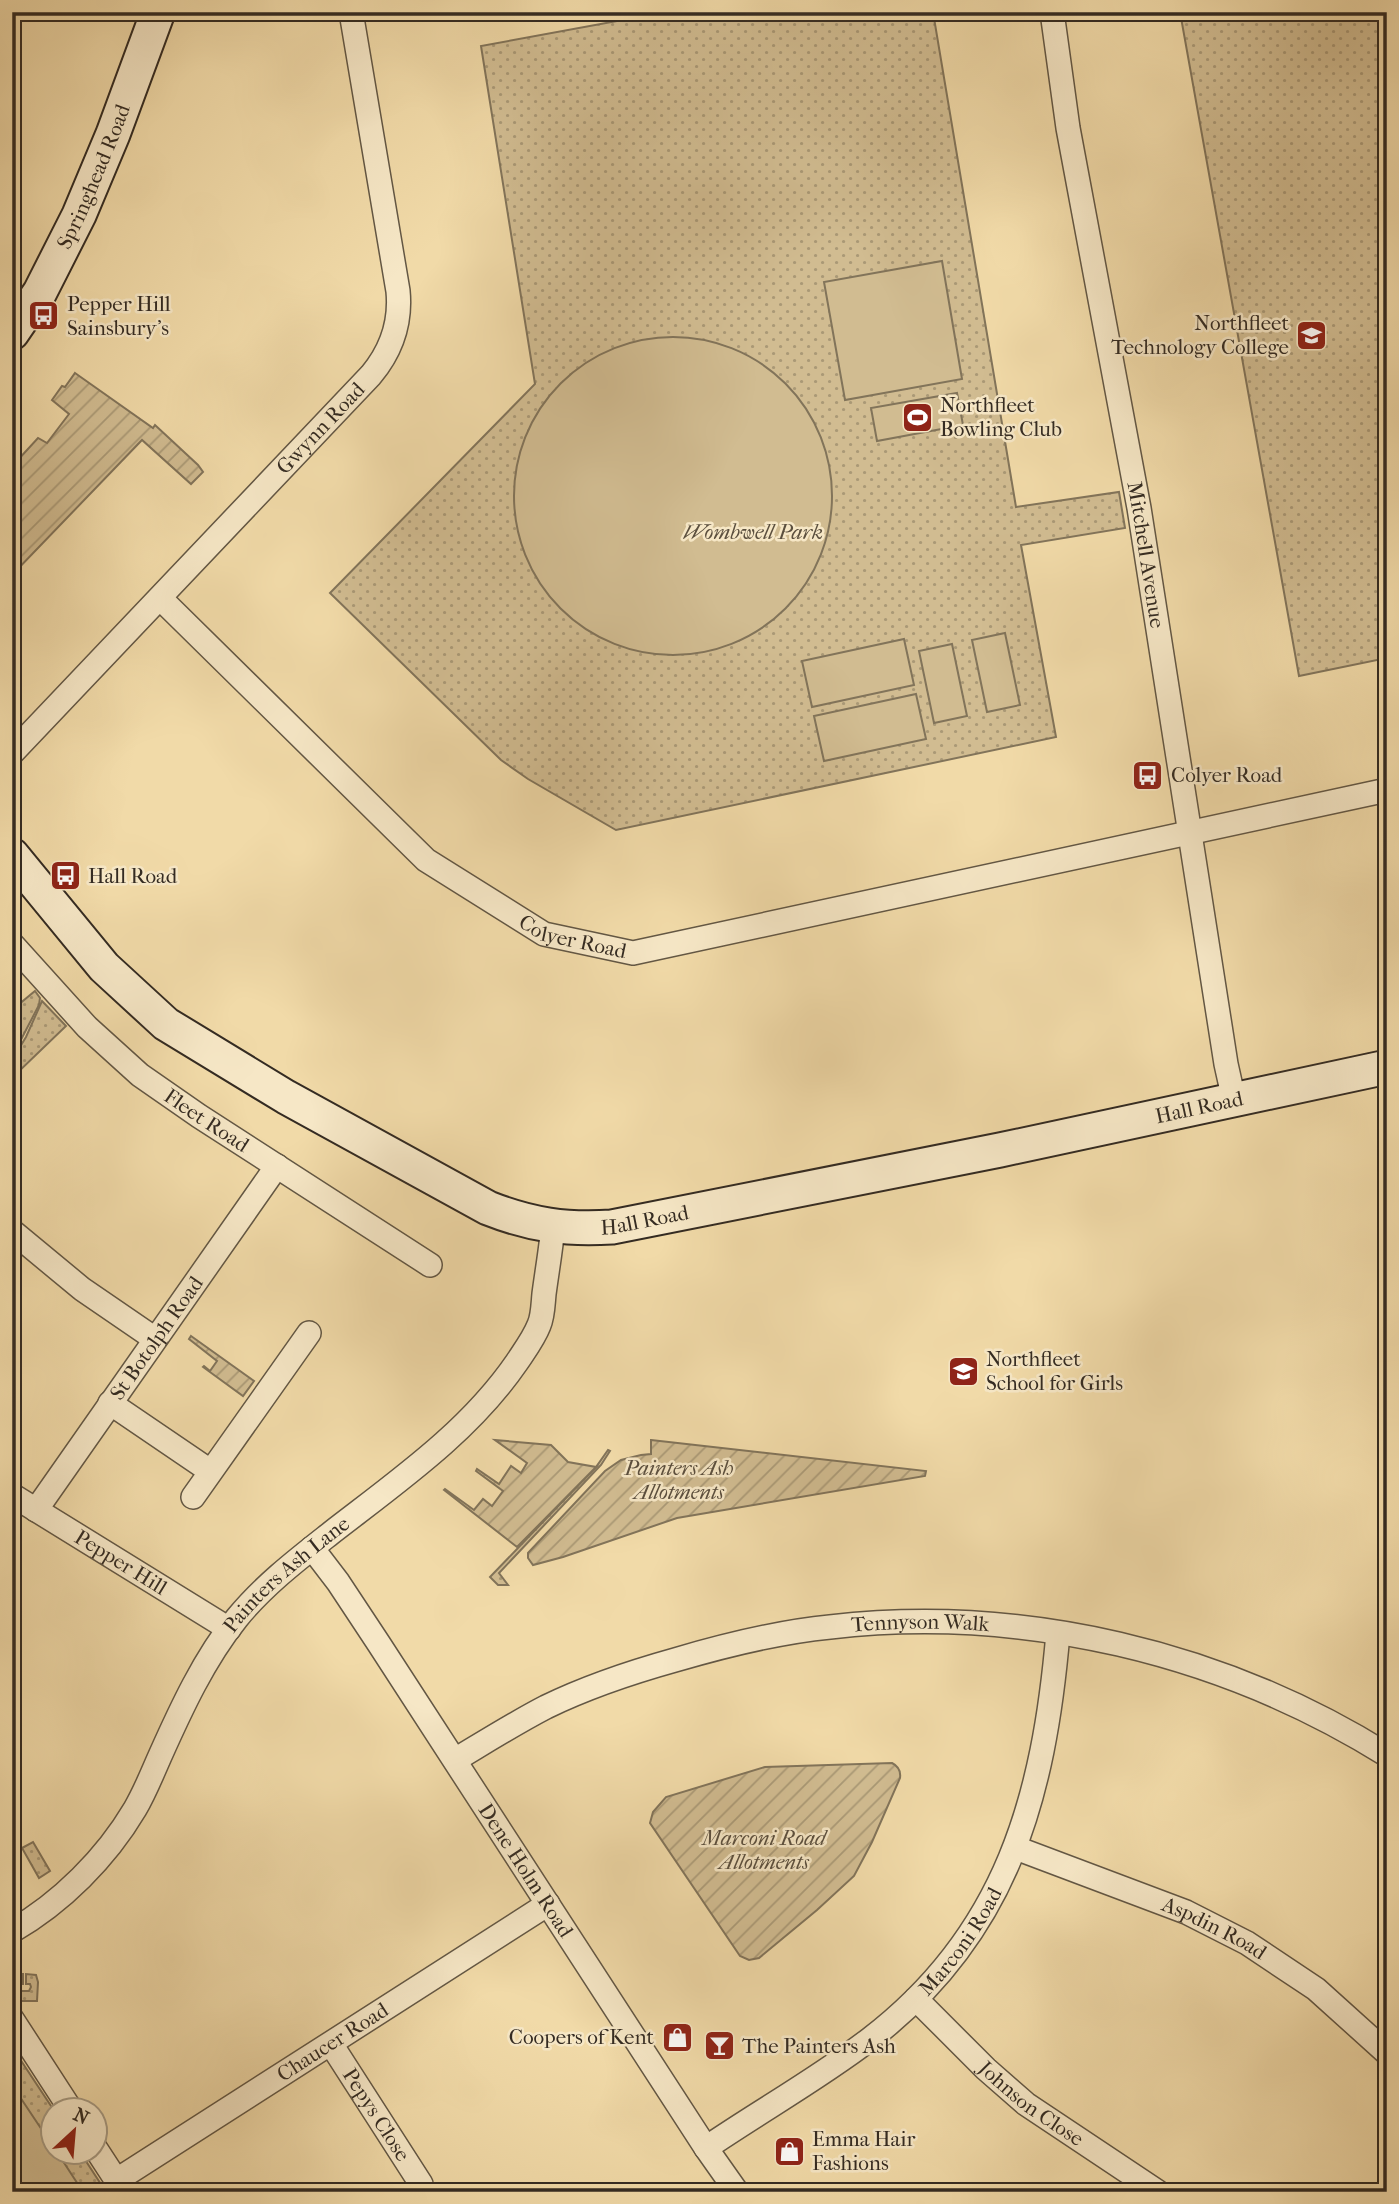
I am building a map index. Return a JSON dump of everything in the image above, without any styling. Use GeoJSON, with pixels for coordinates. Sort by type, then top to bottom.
{"type":"FeatureCollection","features":[{"type":"Feature","properties":{"kind":"street","name":"Springhead Road"},"geometry":{"type":"LineString","coordinates":[[12,333],[40,292],[79,215],[113,134],[158,12]]}},
{"type":"Feature","properties":{"kind":"street","name":"Gwynn Road"},"geometry":{"type":"LineString","coordinates":[[12,752],[371,375],[383,359],[395,333],[399,310],[397,278],[351,12]]}},
{"type":"Feature","properties":{"kind":"street","name":"Mitchell Avenue"},"geometry":{"type":"LineString","coordinates":[[1052,12],[1068,128],[1139,508],[1226,1064],[1234,1100]]}},
{"type":"Feature","properties":{"kind":"street","name":"Colyer Road"},"geometry":{"type":"LineString","coordinates":[[160,598],[426,860],[544,934],[633,953],[1387,790]]}},
{"type":"Feature","properties":{"kind":"street","name":"Hall Road"},"geometry":{"type":"LineString","coordinates":[[12,855],[104,967],[166,1024],[286,1097],[488,1208],[522,1221],[553,1226],[612,1227],[1000,1150],[1387,1067]]}},
{"type":"Feature","properties":{"kind":"street","name":"Fleet Road"},"geometry":{"type":"LineString","coordinates":[[12,944],[77,1017],[127,1064],[173,1099],[430,1265]]}},
{"type":"Feature","properties":{"kind":"street","name":"St Botolph Road"},"geometry":{"type":"LineString","coordinates":[[36,1510],[277,1166]]}},
{"type":"Feature","properties":{"kind":"street","name":"Painters Ash Lane"},"geometry":{"type":"LineString","coordinates":[[12,1931],[36,1916],[65,1892],[117,1835],[141,1798],[190,1694],[229,1629],[266,1586],[454,1435],[488,1399],[515,1364],[540,1323],[553,1226]]}},
{"type":"Feature","properties":{"kind":"street"},"geometry":{"type":"LineString","coordinates":[[12,1231],[82,1289],[155,1339]]}},
{"type":"Feature","properties":{"kind":"street"},"geometry":{"type":"LineString","coordinates":[[192,1497],[309,1334]]}},
{"type":"Feature","properties":{"kind":"street"},"geometry":{"type":"LineString","coordinates":[[110,1403],[210,1471]]}},
{"type":"Feature","properties":{"kind":"street","name":"Pepper Hill"},"geometry":{"type":"LineString","coordinates":[[12,1495],[229,1629]]}},
{"type":"Feature","properties":{"kind":"street","name":"Dene Holm Road"},"geometry":{"type":"LineString","coordinates":[[312,1548],[341,1587],[737,2192]]}},
{"type":"Feature","properties":{"kind":"street","name":"Tennyson Walk"},"geometry":{"type":"LineString","coordinates":[[454,1760],[547,1707],[621,1677],[730,1644],[831,1626],[905,1622],[970,1624],[1058,1633],[1151,1652],[1234,1678],[1330,1721],[1387,1755]]}},
{"type":"Feature","properties":{"kind":"street","name":"Marconi Road"},"geometry":{"type":"LineString","coordinates":[[706,2148],[870,2039],[938,1977],[966,1940],[994,1895],[1016,1848],[1035,1787],[1058,1633]]}},
{"type":"Feature","properties":{"kind":"street","name":"Aspdin Road"},"geometry":{"type":"LineString","coordinates":[[1016,1848],[1186,1912],[1247,1943],[1316,1989],[1387,2053]]}},
{"type":"Feature","properties":{"kind":"street","name":"Chaucer Road"},"geometry":{"type":"LineString","coordinates":[[120,2186],[331,2044],[548,1904]]}},
{"type":"Feature","properties":{"kind":"street","name":"Johnson Close"},"geometry":{"type":"LineString","coordinates":[[916,1999],[1020,2099],[1158,2192]]}},
{"type":"Feature","properties":{"kind":"street"},"geometry":{"type":"LineString","coordinates":[[12,2019],[62,2096]]}},
{"type":"Feature","properties":{"kind":"street","name":"Pepys Close"},"geometry":{"type":"LineString","coordinates":[[331,2044],[423,2183]]}},
{"type":"Feature","properties":{"kind":"street"},"geometry":{"type":"LineString","coordinates":[[107,2166],[120,2186]]}},
{"type":"Feature","properties":{"kind":"green space","name":"Wombwell Park"},"geometry":{"type":"Polygon","coordinates":[[[666,12],[933,12],[1016,507],[1119,492],[1125,528],[1021,545],[1056,737],[616,830],[528,779],[501,760],[330,593],[535,384],[481,46],[666,12]]]}},
{"type":"Feature","properties":{"kind":"green space","name":"Northfleet Technology College"},"geometry":{"type":"Polygon","coordinates":[[[1180,12],[1387,12],[1387,658],[1299,676],[1180,12]]]}},
{"type":"Feature","properties":{"kind":"green space"},"geometry":{"type":"Polygon","coordinates":[[[942,261],[962,379],[845,400],[824,282],[942,261]]]}},
{"type":"Feature","properties":{"kind":"green space"},"geometry":{"type":"Polygon","coordinates":[[[657,337],[689,337],[719,343],[748,355],[786,383],[806,407],[820,435],[832,480],[832,512],[820,557],[806,585],[786,609],[762,629],[719,649],[689,655],[657,655],[627,649],[584,629],[560,609],[540,585],[520,542],[514,512],[514,480],[520,450],[540,407],[560,383],[584,363],[627,343],[657,337]]]}},
{"type":"Feature","properties":{"kind":"green space"},"geometry":{"type":"Polygon","coordinates":[[[75,373],[153,428],[155,425],[203,472],[191,484],[142,440],[12,575],[12,470],[38,438],[47,443],[69,414],[52,400],[75,373]]]}},
{"type":"Feature","properties":{"kind":"green space","name":"Northfleet Bowling Club"},"geometry":{"type":"Polygon","coordinates":[[[957,393],[963,425],[877,441],[871,408],[957,393]]]}},
{"type":"Feature","properties":{"kind":"green space"},"geometry":{"type":"Polygon","coordinates":[[[1005,633],[1020,705],[987,712],[972,640],[1005,633]]]}},
{"type":"Feature","properties":{"kind":"green space"},"geometry":{"type":"Polygon","coordinates":[[[904,639],[914,685],[812,707],[802,661],[904,639]]]}},
{"type":"Feature","properties":{"kind":"green space"},"geometry":{"type":"Polygon","coordinates":[[[952,644],[967,716],[934,723],[919,651],[952,644]]]}},
{"type":"Feature","properties":{"kind":"green space"},"geometry":{"type":"Polygon","coordinates":[[[916,694],[926,739],[824,761],[814,716],[916,694]]]}},
{"type":"Feature","properties":{"kind":"green space"},"geometry":{"type":"Polygon","coordinates":[[[35,991],[40,998],[39,1005],[12,1057],[12,1010],[35,991]]]}},
{"type":"Feature","properties":{"kind":"green space"},"geometry":{"type":"Polygon","coordinates":[[[42,1001],[66,1026],[12,1078],[12,1060],[42,1001]]]}},
{"type":"Feature","properties":{"kind":"green space"},"geometry":{"type":"Polygon","coordinates":[[[191,1336],[254,1381],[243,1396],[203,1367],[210,1371],[217,1361],[189,1339],[191,1336]]]}},
{"type":"Feature","properties":{"kind":"green space"},"geometry":{"type":"Polygon","coordinates":[[[495,1440],[551,1445],[568,1462],[596,1467],[517,1547],[444,1490],[474,1510],[483,1499],[492,1506],[503,1491],[476,1471],[477,1469],[499,1484],[511,1466],[521,1473],[527,1463],[495,1440]]]}},
{"type":"Feature","properties":{"kind":"green space","name":"Painters Ash Allotments"},"geometry":{"type":"Polygon","coordinates":[[[651,1440],[926,1471],[925,1476],[677,1518],[533,1565],[528,1553],[605,1471],[621,1460],[651,1454],[651,1440]]]}},
{"type":"Feature","properties":{"kind":"green space"},"geometry":{"type":"Polygon","coordinates":[[[608,1450],[610,1451],[601,1465],[499,1573],[508,1585],[498,1585],[490,1577],[596,1467],[608,1450]]]}},
{"type":"Feature","properties":{"kind":"green space","name":"Marconi Road Allotments"},"geometry":{"type":"Polygon","coordinates":[[[892,1763],[899,1769],[900,1778],[854,1876],[759,1958],[749,1960],[740,1956],[650,1823],[653,1812],[666,1797],[765,1767],[892,1763]]]}},
{"type":"Feature","properties":{"kind":"green space"},"geometry":{"type":"Polygon","coordinates":[[[33,1842],[50,1871],[39,1878],[22,1848],[33,1842]]]}},
{"type":"Feature","properties":{"kind":"green space"},"geometry":{"type":"Polygon","coordinates":[[[12,1974],[23,1974],[23,1984],[20,1984],[19,1989],[21,1991],[29,1991],[31,1987],[26,1984],[26,1974],[36,1975],[37,2001],[16,2001],[12,1994],[12,1974]]]}},
{"type":"Feature","properties":{"kind":"green space"},"geometry":{"type":"Polygon","coordinates":[[[12,2047],[44,2096],[38,2096],[38,2166],[89,2166],[106,2192],[12,2192],[12,2047]]]}},
{"type":"Feature","properties":{"kind":"green space"},"geometry":{"type":"Polygon","coordinates":[[[12,2085],[38,2124],[38,2166],[66,2166],[83,2192],[12,2192],[12,2085]]]}},
{"type":"Feature","properties":{"kind":"place","name":"Pepper Hill Sainsbury's"},"geometry":{"type":"Point","coordinates":[44,316]}},
{"type":"Feature","properties":{"kind":"place","name":"Northfleet Technology College"},"geometry":{"type":"Point","coordinates":[1312,335]}},
{"type":"Feature","properties":{"kind":"place","name":"Northfleet Bowling Club"},"geometry":{"type":"Point","coordinates":[917,417]}},
{"type":"Feature","properties":{"kind":"place","name":"Colyer Road"},"geometry":{"type":"Point","coordinates":[1148,775]}},
{"type":"Feature","properties":{"kind":"place","name":"Hall Road"},"geometry":{"type":"Point","coordinates":[65,876]}},
{"type":"Feature","properties":{"kind":"place","name":"Northfleet School for Girls"},"geometry":{"type":"Point","coordinates":[963,1371]}},
{"type":"Feature","properties":{"kind":"place","name":"Coopers of Kent"},"geometry":{"type":"Point","coordinates":[677,2037]}},
{"type":"Feature","properties":{"kind":"place","name":"The Painters Ash"},"geometry":{"type":"Point","coordinates":[719,2046]}},
{"type":"Feature","properties":{"kind":"place","name":"Emma Hair Fashions"},"geometry":{"type":"Point","coordinates":[789,2151]}}]}
